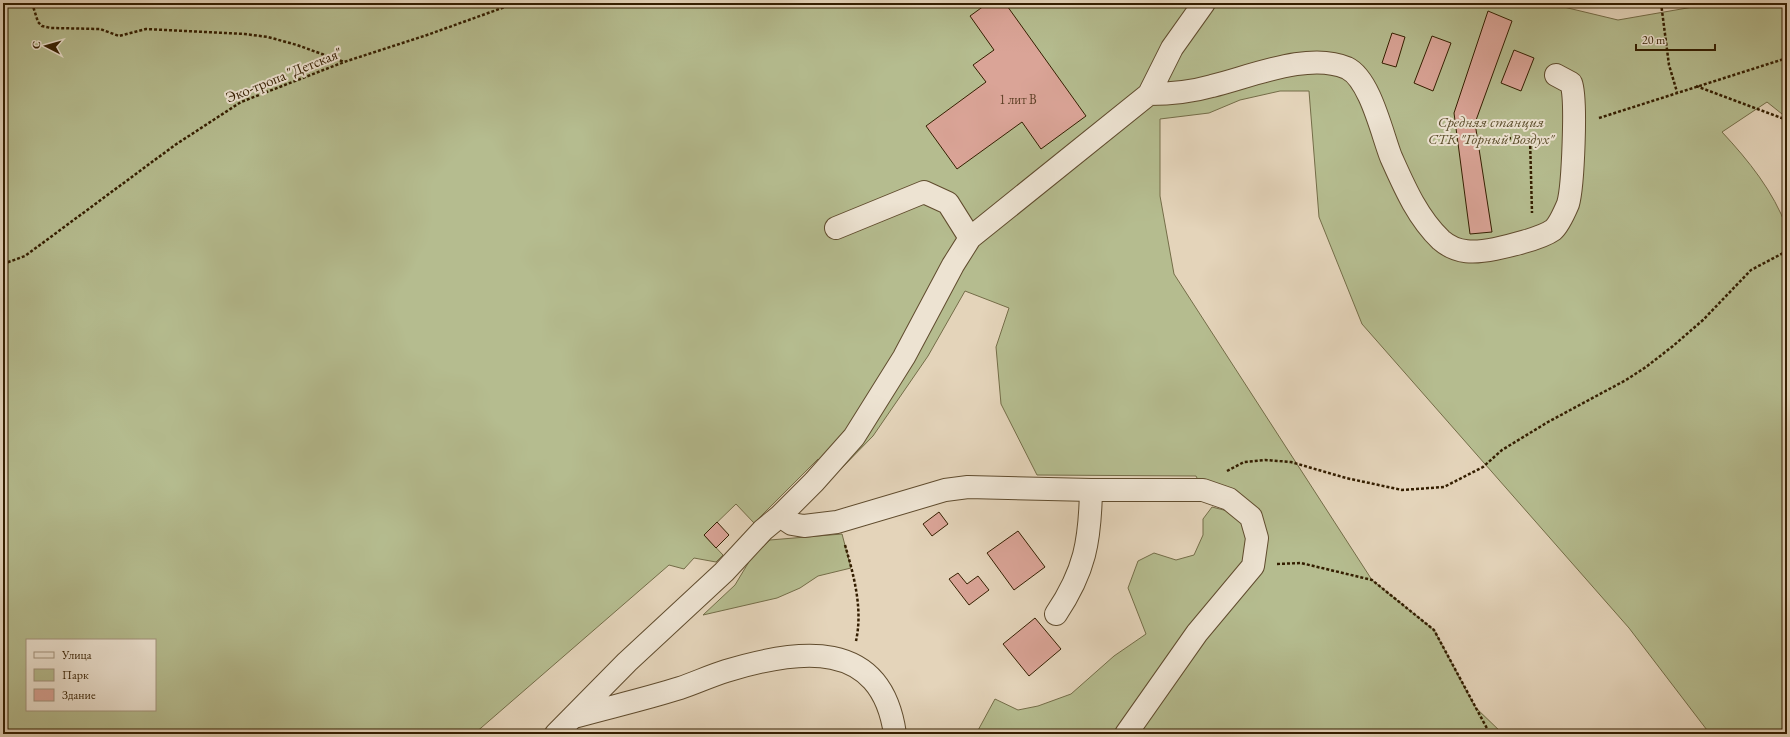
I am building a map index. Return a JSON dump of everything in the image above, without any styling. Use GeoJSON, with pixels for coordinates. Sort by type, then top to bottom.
{"type":"FeatureCollection","features":[{"type":"Feature","properties":{"kind":"street"},"geometry":{"type":"LineString","coordinates":[[556,734],[627,662],[724,572],[763,530],[780,516],[834,460],[854,437],[867,418],[904,357],[953,264],[970,238],[1149,94],[1172,48],[1204,3]]}},
{"type":"Feature","properties":{"kind":"street"},"geometry":{"type":"LineString","coordinates":[[1149,94],[1180,93],[1278,67],[1306,63],[1330,63],[1348,68],[1364,86],[1390,154],[1409,196],[1421,215],[1442,240],[1450,246],[1460,251],[1471,252],[1508,246],[1553,230],[1564,213],[1569,195],[1574,89],[1571,83],[1556,76]]}},
{"type":"Feature","properties":{"kind":"street"},"geometry":{"type":"LineString","coordinates":[[836,228],[924,192],[948,203],[970,238]]}},
{"type":"Feature","properties":{"kind":"street"},"geometry":{"type":"LineString","coordinates":[[780,516],[792,524],[804,526],[837,522],[945,490],[968,487],[1092,490],[1203,490],[1229,499],[1251,518],[1257,538],[1253,566],[1197,633],[1126,734]]}},
{"type":"Feature","properties":{"kind":"street"},"geometry":{"type":"LineString","coordinates":[[1056,614],[1070,593],[1079,575],[1086,552],[1092,490]]}},
{"type":"Feature","properties":{"kind":"street"},"geometry":{"type":"LineString","coordinates":[[574,717],[656,695],[725,672],[794,656],[821,656],[851,663],[872,678],[882,691],[893,718],[895,734]]}},
{"type":"Feature","properties":{"kind":"path"},"geometry":{"type":"LineString","coordinates":[[32,3],[38,22],[42,26],[51,28],[100,29],[119,36],[146,28],[245,34],[268,37],[297,45],[344,62]]}},
{"type":"Feature","properties":{"kind":"path","name":"Эко-тропа \"Детская\""},"geometry":{"type":"LineString","coordinates":[[3,264],[25,256],[175,145],[241,102],[344,62],[427,35],[516,3]]}},
{"type":"Feature","properties":{"kind":"path"},"geometry":{"type":"LineString","coordinates":[[1661,3],[1669,65],[1677,92]]}},
{"type":"Feature","properties":{"kind":"path"},"geometry":{"type":"LineString","coordinates":[[1573,126],[1787,58]]}},
{"type":"Feature","properties":{"kind":"path"},"geometry":{"type":"LineString","coordinates":[[1695,86],[1787,120]]}},
{"type":"Feature","properties":{"kind":"path"},"geometry":{"type":"LineString","coordinates":[[1478,139],[1530,138],[1532,210]]}},
{"type":"Feature","properties":{"kind":"path"},"geometry":{"type":"LineString","coordinates":[[1203,490],[1226,471],[1244,462],[1265,460],[1291,462],[1346,478],[1402,490],[1444,487],[1483,468],[1502,450],[1548,422],[1626,380],[1646,367],[1703,320],[1752,270],[1787,252]]}},
{"type":"Feature","properties":{"kind":"path"},"geometry":{"type":"LineString","coordinates":[[1253,566],[1301,563],[1372,580],[1434,630],[1490,734]]}},
{"type":"Feature","properties":{"kind":"path"},"geometry":{"type":"LineString","coordinates":[[851,663],[859,626],[858,602],[852,568]]}},
{"type":"Feature","properties":{"kind":"green space","name":"Средняя станция СТК \"Горный Воздух\""},"geometry":{"type":"Polygon","coordinates":[[[3,3],[1547,3],[1618,20],[1716,3],[1787,3],[1787,118],[1767,102],[1722,132],[1751,165],[1775,201],[1787,228],[1787,734],[1710,734],[1629,628],[1362,324],[1319,217],[1309,91],[1280,91],[1240,100],[1209,113],[1160,119],[1160,196],[1174,274],[1372,580],[1434,630],[1475,707],[1503,734],[976,734],[995,699],[1018,710],[1038,706],[1071,694],[1114,656],[1146,634],[1128,588],[1138,561],[1154,553],[1176,560],[1194,555],[1203,535],[1203,519],[1212,507],[1251,517],[1203,490],[1196,476],[1037,475],[1001,404],[996,347],[1009,308],[965,291],[928,356],[873,436],[833,477],[818,459],[754,523],[736,504],[704,535],[723,555],[716,562],[694,558],[684,569],[669,565],[474,734],[3,734],[3,172],[5,166],[3,160],[3,3]]]}},
{"type":"Feature","properties":{"kind":"green space"},"geometry":{"type":"Polygon","coordinates":[[[842,534],[851,568],[818,576],[800,588],[777,598],[703,615],[735,585],[750,560],[770,540],[842,534]]]}},
{"type":"Feature","properties":{"kind":"building"},"geometry":{"type":"Polygon","coordinates":[[[988,3],[1005,3],[1086,116],[1041,149],[1022,122],[957,169],[926,126],[986,82],[973,65],[994,50],[970,16],[988,3]]]}},
{"type":"Feature","properties":{"kind":"building"},"geometry":{"type":"Polygon","coordinates":[[[1488,11],[1512,21],[1475,123],[1492,232],[1470,234],[1454,113],[1488,11]]]}},
{"type":"Feature","properties":{"kind":"building"},"geometry":{"type":"Polygon","coordinates":[[[1392,33],[1405,37],[1396,67],[1382,63],[1392,33]]]}},
{"type":"Feature","properties":{"kind":"building"},"geometry":{"type":"Polygon","coordinates":[[[1432,36],[1451,43],[1433,91],[1414,83],[1432,36]]]}},
{"type":"Feature","properties":{"kind":"building"},"geometry":{"type":"Polygon","coordinates":[[[1514,50],[1534,58],[1521,91],[1501,83],[1514,50]]]}},
{"type":"Feature","properties":{"kind":"building"},"geometry":{"type":"Polygon","coordinates":[[[939,512],[948,524],[932,536],[923,524],[939,512]]]}},
{"type":"Feature","properties":{"kind":"building"},"geometry":{"type":"Polygon","coordinates":[[[717,522],[729,535],[716,548],[704,535],[717,522]]]}},
{"type":"Feature","properties":{"kind":"building"},"geometry":{"type":"Polygon","coordinates":[[[1018,531],[1045,567],[1014,590],[987,553],[1018,531]]]}},
{"type":"Feature","properties":{"kind":"building"},"geometry":{"type":"Polygon","coordinates":[[[958,573],[967,584],[978,576],[989,590],[969,605],[949,579],[958,573]]]}},
{"type":"Feature","properties":{"kind":"building"},"geometry":{"type":"Polygon","coordinates":[[[1035,618],[1061,649],[1029,676],[1003,644],[1035,618]]]}}]}
